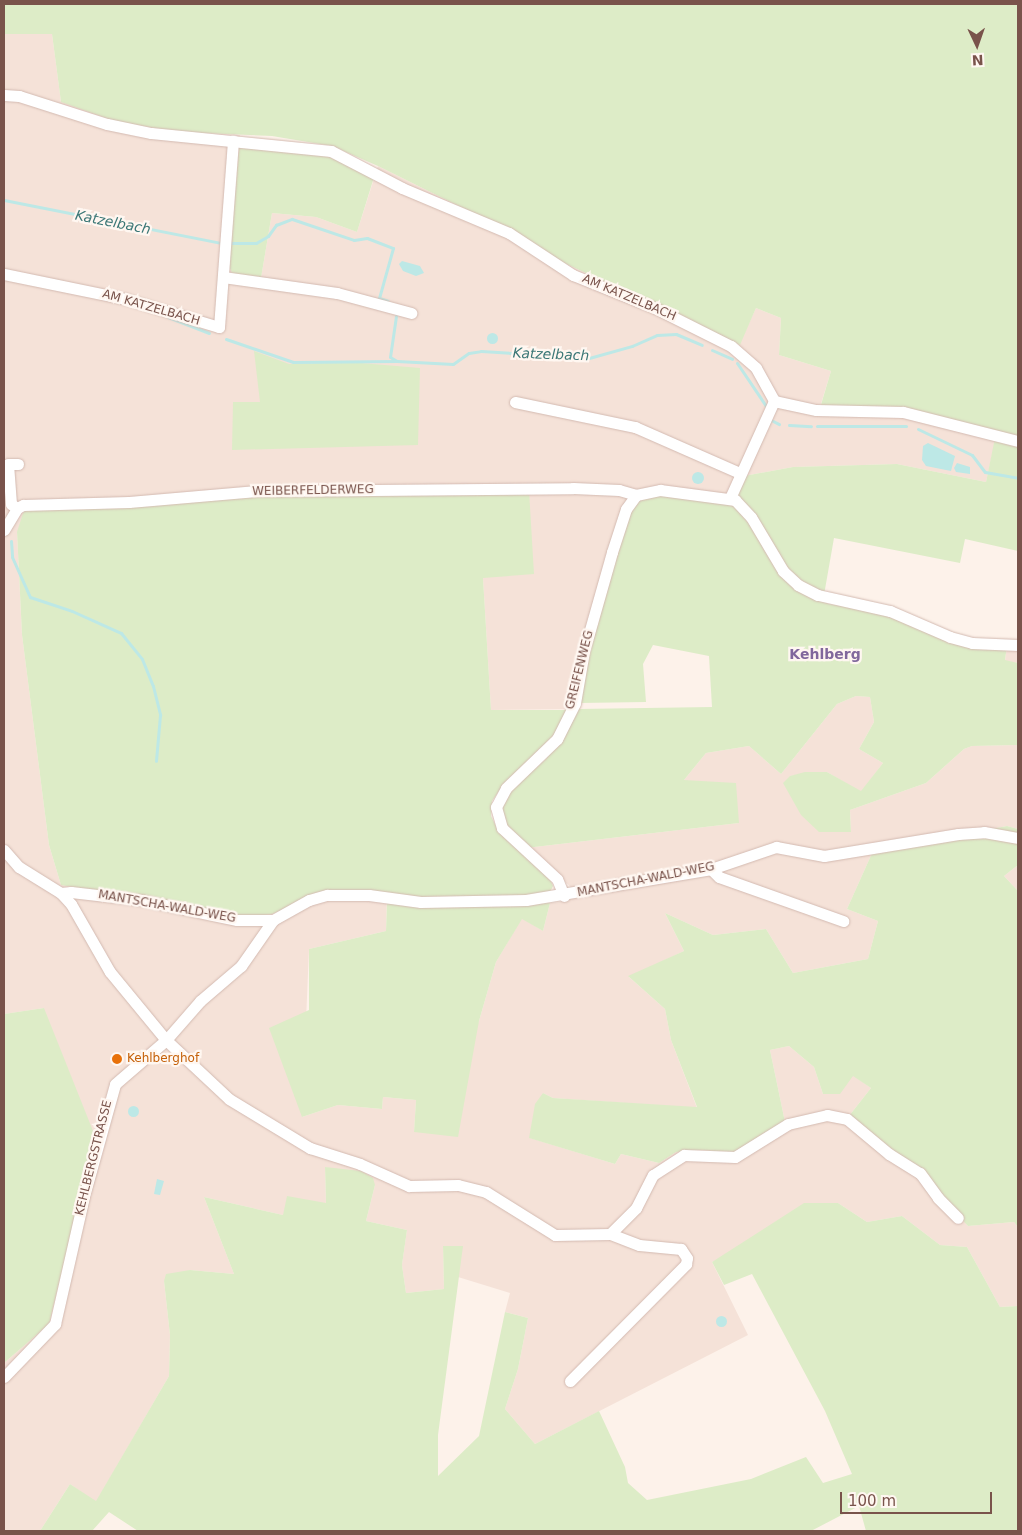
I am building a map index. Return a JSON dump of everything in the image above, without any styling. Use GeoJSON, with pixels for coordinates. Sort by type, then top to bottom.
{"type":"FeatureCollection","features":[{"type":"Feature","properties":{"kind":"street","name":"AM KATZELBACH"},"geometry":{"type":"LineString","coordinates":[[4,95],[27,99],[124,128],[331,151],[402,188],[509,233],[574,275],[655,308],[732,346],[756,368],[774,401]]}},
{"type":"Feature","properties":{"kind":"street","name":"AM KATZELBACH"},"geometry":{"type":"LineString","coordinates":[[4,274],[126,299],[219,328],[232,141]]}},
{"type":"Feature","properties":{"kind":"street"},"geometry":{"type":"LineString","coordinates":[[223,277],[350,295],[411,313]]}},
{"type":"Feature","properties":{"kind":"street"},"geometry":{"type":"LineString","coordinates":[[730,498],[774,401],[816,410],[903,412],[1018,441]]}},
{"type":"Feature","properties":{"kind":"street"},"geometry":{"type":"LineString","coordinates":[[516,402],[635,427],[740,473]]}},
{"type":"Feature","properties":{"kind":"street"},"geometry":{"type":"LineString","coordinates":[[4,530],[17,508],[11,504],[8,464],[18,464]]}},
{"type":"Feature","properties":{"kind":"street","name":"WEIBERFELDERWEG"},"geometry":{"type":"LineString","coordinates":[[17,508],[23,505],[129,502],[258,491],[565,488],[619,490],[636,495]]}},
{"type":"Feature","properties":{"kind":"street"},"geometry":{"type":"LineString","coordinates":[[636,495],[660,490],[730,498],[751,517],[783,571],[798,585],[818,595],[890,611],[950,637],[972,643],[1018,645]]}},
{"type":"Feature","properties":{"kind":"street","name":"GREIFENWEG"},"geometry":{"type":"LineString","coordinates":[[564,896],[557,879],[502,828],[496,807],[506,788],[557,739],[574,703],[584,651],[612,552],[626,509],[636,495]]}},
{"type":"Feature","properties":{"kind":"street","name":"MANTSCHA-WALD-WEG"},"geometry":{"type":"LineString","coordinates":[[166,1040],[200,1001],[241,966],[272,920],[309,900],[336,894],[421,902],[526,900],[564,896],[711,869],[776,847],[824,856],[967,833],[984,832],[1018,838]]}},
{"type":"Feature","properties":{"kind":"street"},"geometry":{"type":"LineString","coordinates":[[4,850],[20,867],[61,894],[110,972],[166,1040],[229,1098],[310,1148],[360,1164],[409,1186],[458,1185],[486,1192],[506,1202],[533,1224],[555,1235],[610,1234],[639,1245],[681,1249],[687,1258],[686,1264],[570,1382]]}},
{"type":"Feature","properties":{"kind":"street"},"geometry":{"type":"LineString","coordinates":[[711,869],[719,877],[843,921]]}},
{"type":"Feature","properties":{"kind":"street","name":"MANTSCHA-WALD-WEG"},"geometry":{"type":"LineString","coordinates":[[61,894],[71,892],[140,900],[237,920],[272,920]]}},
{"type":"Feature","properties":{"kind":"street","name":"KEHLBERGSTRASSE"},"geometry":{"type":"LineString","coordinates":[[4,1377],[55,1324],[84,1196],[115,1084],[166,1040]]}},
{"type":"Feature","properties":{"kind":"street"},"geometry":{"type":"LineString","coordinates":[[610,1234],[636,1208],[652,1175],[672,1160],[696,1153],[735,1157],[788,1124],[827,1115],[847,1119],[889,1154],[920,1173],[938,1198],[958,1218]]}},
{"type":"Feature","properties":{"kind":"shaded area"},"geometry":{"type":"Polygon","coordinates":[[[4,34],[52,34],[61,102],[178,132],[240,135],[229,266],[261,278],[272,213],[316,217],[357,232],[378,166],[499,226],[560,261],[739,345],[756,308],[781,318],[779,355],[831,371],[820,407],[859,408],[997,433],[986,482],[897,464],[793,467],[744,476],[580,691],[578,709],[491,710],[483,578],[17,533],[22,635],[49,845],[61,885],[301,899],[387,894],[386,931],[309,949],[302,1117],[338,1105],[382,1109],[383,1097],[416,1100],[414,1132],[479,1021],[496,962],[522,918],[543,931],[550,903],[561,902],[572,888],[526,848],[739,823],[684,780],[706,753],[749,746],[781,774],[837,704],[856,696],[870,697],[874,722],[859,749],[883,763],[861,792],[827,772],[790,776],[851,832],[850,810],[926,783],[964,749],[972,746],[1018,745],[1018,829],[1007,826],[873,851],[847,909],[878,921],[868,959],[793,973],[766,929],[713,935],[665,913],[684,951],[629,977],[665,1009],[671,1040],[697,1108],[553,1098],[543,1093],[530,1138],[615,1164],[621,1154],[659,1163],[676,1152],[703,1150],[734,1153],[785,1122],[770,1050],[789,1046],[814,1067],[823,1094],[853,1075],[871,1088],[849,1116],[924,1169],[968,1226],[1014,1222],[1018,1227],[1018,1306],[1000,1307],[967,1247],[940,1245],[902,1216],[867,1222],[838,1203],[712,1262],[748,1335],[535,1444],[505,1409],[518,1369],[528,1318],[505,1312],[510,1293],[458,1277],[462,1246],[443,1247],[444,1289],[406,1293],[402,1265],[407,1230],[366,1221],[375,1185],[325,1167],[326,1204],[283,1215],[204,1197],[234,1274],[190,1270],[164,1281],[170,1335],[169,1376],[96,1502],[70,1484],[40,1531],[4,1531],[4,1363],[49,1324],[44,1008],[4,1014],[4,34]]]}},
{"type":"Feature","properties":{"kind":"shaded area"},"geometry":{"type":"Polygon","coordinates":[[[1018,641],[1018,663],[1005,661],[1007,646],[1018,641]]]}},
{"type":"Feature","properties":{"kind":"shaded area"},"geometry":{"type":"Polygon","coordinates":[[[1018,865],[1018,891],[1004,876],[1018,865]]]}},
{"type":"Feature","properties":{"kind":"green space"},"geometry":{"type":"Polygon","coordinates":[[[4,4],[1018,4],[1018,551],[965,539],[960,563],[834,538],[824,595],[806,585],[786,569],[735,495],[744,476],[793,467],[897,464],[986,482],[996,433],[903,412],[820,408],[831,371],[779,355],[781,318],[756,308],[740,345],[560,261],[499,226],[378,166],[332,146],[272,136],[178,132],[114,121],[61,102],[52,34],[4,34],[4,4]]]}},
{"type":"Feature","properties":{"kind":"green space"},"geometry":{"type":"Polygon","coordinates":[[[239,145],[317,152],[376,171],[357,232],[316,217],[272,213],[261,278],[233,275],[229,266],[239,145]]]}},
{"type":"Feature","properties":{"kind":"green space"},"geometry":{"type":"Polygon","coordinates":[[[254,351],[289,364],[349,362],[420,368],[418,445],[232,450],[233,402],[260,402],[254,351]]]}},
{"type":"Feature","properties":{"kind":"green space"},"geometry":{"type":"Polygon","coordinates":[[[529,490],[534,574],[483,578],[491,710],[568,710],[552,738],[504,784],[492,801],[491,816],[498,830],[549,877],[553,886],[550,892],[518,896],[425,899],[331,890],[272,914],[247,917],[61,885],[49,845],[22,635],[17,532],[25,507],[201,497],[529,490]]]}},
{"type":"Feature","properties":{"kind":"green space"},"geometry":{"type":"Polygon","coordinates":[[[647,493],[732,502],[803,592],[829,604],[880,612],[947,641],[1007,646],[1005,660],[1018,663],[1018,745],[972,746],[964,749],[926,783],[850,810],[851,832],[819,832],[801,815],[783,783],[790,776],[805,772],[827,772],[861,791],[883,763],[859,749],[874,722],[870,697],[856,696],[837,704],[781,774],[749,746],[706,753],[684,780],[736,783],[739,823],[526,848],[504,825],[500,813],[503,804],[508,793],[546,759],[578,709],[712,707],[709,656],[653,645],[643,664],[646,702],[579,703],[590,647],[631,507],[647,493]]]}},
{"type":"Feature","properties":{"kind":"green space"},"geometry":{"type":"Polygon","coordinates":[[[1007,826],[1018,829],[1018,865],[1004,876],[1018,891],[1018,1227],[1014,1222],[968,1226],[939,1195],[849,1116],[871,1088],[853,1076],[840,1094],[823,1094],[814,1067],[789,1046],[770,1050],[785,1122],[734,1153],[703,1150],[676,1152],[659,1163],[621,1154],[615,1164],[529,1138],[535,1104],[543,1093],[553,1098],[697,1107],[671,1040],[665,1009],[628,976],[684,951],[665,913],[713,935],[766,929],[793,973],[868,959],[878,921],[847,909],[873,851],[1007,826]]]}},
{"type":"Feature","properties":{"kind":"green space"},"geometry":{"type":"Polygon","coordinates":[[[387,901],[428,906],[550,903],[543,931],[522,919],[496,962],[479,1021],[458,1137],[414,1132],[416,1100],[383,1097],[382,1109],[338,1105],[302,1117],[269,1028],[309,1010],[309,949],[386,931],[387,901]]]}},
{"type":"Feature","properties":{"kind":"green space"},"geometry":{"type":"Polygon","coordinates":[[[44,1008],[95,1136],[49,1324],[4,1363],[4,1014],[44,1008]]]}},
{"type":"Feature","properties":{"kind":"green space"},"geometry":{"type":"Polygon","coordinates":[[[325,1167],[361,1171],[373,1178],[375,1185],[366,1221],[407,1230],[402,1265],[406,1293],[444,1289],[443,1246],[463,1246],[438,1435],[438,1476],[479,1436],[505,1312],[528,1318],[518,1369],[505,1409],[535,1444],[599,1411],[625,1467],[628,1483],[647,1500],[751,1479],[806,1457],[823,1483],[852,1474],[825,1411],[752,1274],[724,1285],[712,1262],[804,1203],[838,1203],[867,1222],[902,1216],[940,1245],[967,1247],[1000,1307],[1018,1306],[1018,1531],[866,1531],[859,1506],[811,1531],[138,1531],[109,1512],[92,1531],[40,1531],[70,1484],[96,1501],[169,1376],[170,1335],[164,1281],[166,1274],[190,1270],[234,1274],[204,1197],[283,1215],[287,1196],[326,1203],[325,1167]]]}},
{"type":"Feature","properties":{"kind":"water"},"geometry":{"type":"Polygon","coordinates":[[[402,261],[420,266],[424,273],[416,276],[403,271],[399,264],[402,261]]]}},
{"type":"Feature","properties":{"kind":"water"},"geometry":{"type":"Polygon","coordinates":[[[492,332],[498,338],[492,344],[486,338],[492,332]]]}},
{"type":"Feature","properties":{"kind":"water"},"geometry":{"type":"Polygon","coordinates":[[[928,443],[955,456],[951,471],[926,466],[922,460],[923,446],[928,443]]]}},
{"type":"Feature","properties":{"kind":"water"},"geometry":{"type":"Polygon","coordinates":[[[957,463],[970,467],[970,474],[956,472],[954,468],[957,463]]]}},
{"type":"Feature","properties":{"kind":"water"},"geometry":{"type":"Polygon","coordinates":[[[696,472],[700,472],[704,478],[700,484],[696,484],[692,480],[692,476],[696,472]]]}},
{"type":"Feature","properties":{"kind":"water"},"geometry":{"type":"Polygon","coordinates":[[[133,1105],[139,1111],[133,1117],[127,1111],[133,1105]]]}},
{"type":"Feature","properties":{"kind":"water"},"geometry":{"type":"Polygon","coordinates":[[[157,1179],[164,1181],[160,1195],[154,1194],[157,1179]]]}},
{"type":"Feature","properties":{"kind":"water"},"geometry":{"type":"Polygon","coordinates":[[[721,1315],[727,1321],[721,1327],[715,1321],[721,1315]]]}},
{"type":"Feature","properties":{"kind":"waterway","name":"Katzelbach"},"geometry":{"type":"LineString","coordinates":[[4,200],[222,243]]}},
{"type":"Feature","properties":{"kind":"waterway","name":"Katzelbach"},"geometry":{"type":"LineString","coordinates":[[231,243],[256,243],[268,236],[276,225],[292,219],[354,240],[367,238],[393,248],[379,298],[388,301]]}},
{"type":"Feature","properties":{"kind":"waterway","name":"Katzelbach"},"geometry":{"type":"LineString","coordinates":[[396,316],[390,357],[397,361],[453,364],[469,353],[481,351],[589,358],[632,346],[657,335],[676,334],[702,345]]}},
{"type":"Feature","properties":{"kind":"waterway","name":"Katzelbach"},"geometry":{"type":"LineString","coordinates":[[168,317],[209,333]]}},
{"type":"Feature","properties":{"kind":"waterway","name":"Katzelbach"},"geometry":{"type":"LineString","coordinates":[[226,339],[293,362],[397,361]]}},
{"type":"Feature","properties":{"kind":"waterway","name":"Katzelbach"},"geometry":{"type":"LineString","coordinates":[[712,350],[732,359]]}},
{"type":"Feature","properties":{"kind":"waterway","name":"Katzelbach"},"geometry":{"type":"LineString","coordinates":[[737,363],[766,406]]}},
{"type":"Feature","properties":{"kind":"waterway","name":"Katzelbach"},"geometry":{"type":"LineString","coordinates":[[771,420],[779,424]]}},
{"type":"Feature","properties":{"kind":"waterway","name":"Katzelbach"},"geometry":{"type":"LineString","coordinates":[[789,425],[811,426]]}},
{"type":"Feature","properties":{"kind":"waterway","name":"Katzelbach"},"geometry":{"type":"LineString","coordinates":[[817,426],[906,426]]}},
{"type":"Feature","properties":{"kind":"waterway","name":"Katzelbach"},"geometry":{"type":"LineString","coordinates":[[918,429],[972,455],[985,472],[1018,478]]}},
{"type":"Feature","properties":{"kind":"waterway"},"geometry":{"type":"LineString","coordinates":[[11,541],[12,557],[30,597],[72,611],[121,633],[142,659],[153,686],[160,715],[156,761]]}},
{"type":"Feature","properties":{"kind":"place","name":"Kehlberghof"},"geometry":{"type":"Point","coordinates":[117,1059]}},
{"type":"Feature","properties":{"kind":"district","name":"Kehlberg"},"geometry":{"type":"Point","coordinates":[825,654]}}]}
